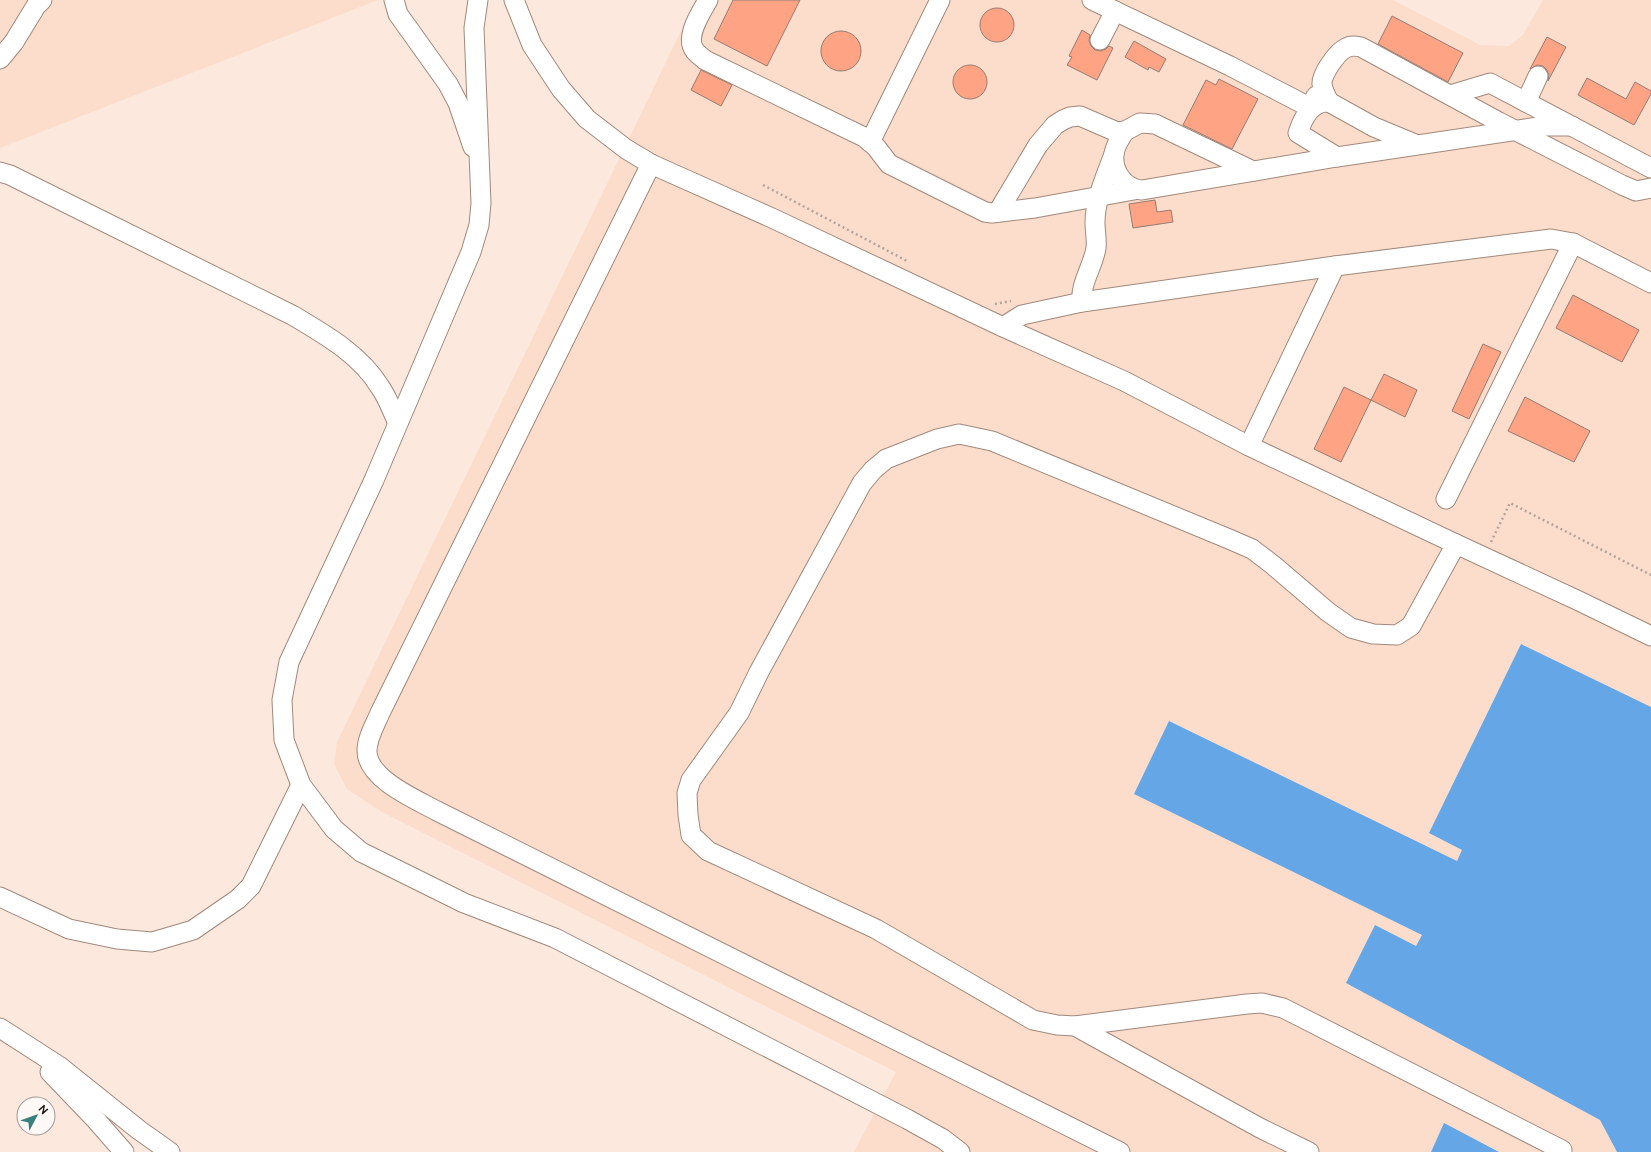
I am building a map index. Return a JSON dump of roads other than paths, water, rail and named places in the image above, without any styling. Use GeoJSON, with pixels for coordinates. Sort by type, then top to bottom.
{"type":"FeatureCollection","features":[{"type":"Feature","properties":{"kind":"lane"},"geometry":{"type":"LineString","coordinates":[[0,59],[14,42],[36,6],[42,0]]}},
{"type":"Feature","properties":{"kind":"lane"},"geometry":{"type":"LineString","coordinates":[[394,0],[398,14],[448,84],[458,103],[480,169]]}},
{"type":"Feature","properties":{"kind":"lane"},"geometry":{"type":"LineString","coordinates":[[478,0],[474,28],[482,203],[479,225],[471,252],[371,487],[288,662],[282,700],[284,740],[301,785],[334,830],[361,852],[464,902],[555,938],[907,1119],[944,1139],[960,1152]]}},
{"type":"Feature","properties":{"kind":"lane"},"geometry":{"type":"LineString","coordinates":[[514,0],[532,45],[561,90],[587,119],[626,149],[651,164],[772,218],[1003,327],[1124,381],[1249,446],[1580,601],[1651,636]]}},
{"type":"Feature","properties":{"kind":"lane"},"geometry":{"type":"LineString","coordinates":[[708,0],[693,32],[691,42],[694,50],[705,60],[864,137],[876,147],[890,164],[985,212],[1040,207],[1415,144],[1557,125],[1571,120]]}},
{"type":"Feature","properties":{"kind":"lane"},"geometry":{"type":"LineString","coordinates":[[870,142],[940,0]]}},
{"type":"Feature","properties":{"kind":"lane"},"geometry":{"type":"LineString","coordinates":[[1092,0],[1230,66],[1311,108]]}},
{"type":"Feature","properties":{"kind":"lane"},"geometry":{"type":"LineString","coordinates":[[1100,40],[1115,11]]}},
{"type":"Feature","properties":{"kind":"lane"},"geometry":{"type":"LineString","coordinates":[[1329,102],[1324,94],[1322,78],[1336,56],[1342,50],[1353,46],[1361,47],[1515,130],[1622,185],[1636,191],[1651,188]]}},
{"type":"Feature","properties":{"kind":"lane"},"geometry":{"type":"LineString","coordinates":[[1526,102],[1538,76]]}},
{"type":"Feature","properties":{"kind":"lane"},"geometry":{"type":"LineString","coordinates":[[1322,83],[1311,108],[1301,123],[1298,133],[1337,157]]}},
{"type":"Feature","properties":{"kind":"lane"},"geometry":{"type":"LineString","coordinates":[[1450,95],[1490,83],[1526,102],[1571,120],[1651,168]]}},
{"type":"Feature","properties":{"kind":"lane"},"geometry":{"type":"LineString","coordinates":[[1311,108],[1322,102],[1329,102],[1346,110],[1374,127],[1415,144]]}},
{"type":"Feature","properties":{"kind":"lane"},"geometry":{"type":"LineString","coordinates":[[998,212],[1038,145],[1055,125],[1070,116],[1080,116],[1117,132],[1125,131],[1140,123],[1155,124],[1253,171]]}},
{"type":"Feature","properties":{"kind":"lane"},"geometry":{"type":"LineString","coordinates":[[1364,153],[1375,138],[1376,134],[1374,127]]}},
{"type":"Feature","properties":{"kind":"lane"},"geometry":{"type":"LineString","coordinates":[[1082,302],[1084,284],[1096,248],[1095,222],[1099,196],[1119,140],[1125,131]]}},
{"type":"Feature","properties":{"kind":"lane"},"geometry":{"type":"LineString","coordinates":[[1114,154],[1116,167],[1120,178],[1126,185],[1134,190]]}},
{"type":"Feature","properties":{"kind":"lane"},"geometry":{"type":"LineString","coordinates":[[651,164],[380,713],[370,736],[367,752],[370,763],[379,776],[398,790],[431,808],[1120,1152]]}},
{"type":"Feature","properties":{"kind":"lane"},"geometry":{"type":"LineString","coordinates":[[0,172],[10,175],[292,315],[324,334],[361,362],[381,387],[398,423]]}},
{"type":"Feature","properties":{"kind":"lane"},"geometry":{"type":"LineString","coordinates":[[1017,181],[1028,199],[1040,207]]}},
{"type":"Feature","properties":{"kind":"lane"},"geometry":{"type":"LineString","coordinates":[[1003,327],[1022,315],[1082,302],[1335,266],[1551,239],[1573,243],[1651,283]]}},
{"type":"Feature","properties":{"kind":"lane"},"geometry":{"type":"LineString","coordinates":[[1446,499],[1573,243]]}},
{"type":"Feature","properties":{"kind":"lane"},"geometry":{"type":"LineString","coordinates":[[1249,446],[1335,266]]}},
{"type":"Feature","properties":{"kind":"lane"},"geometry":{"type":"LineString","coordinates":[[1456,544],[1410,626],[1397,635],[1373,634],[1351,628],[1328,612],[1252,549],[992,441],[959,434],[937,439],[886,460],[873,470],[862,483],[759,672],[739,713],[691,780],[687,793],[691,835],[708,851],[876,929],[1033,1020],[1057,1025],[1075,1026],[1247,1004],[1262,1003],[1283,1008],[1562,1150]]}},
{"type":"Feature","properties":{"kind":"lane"},"geometry":{"type":"LineString","coordinates":[[0,897],[69,929],[117,939],[152,942],[192,930],[238,899],[251,886],[301,785]]}},
{"type":"Feature","properties":{"kind":"lane"},"geometry":{"type":"LineString","coordinates":[[1075,1026],[1260,1128],[1309,1152]]}},
{"type":"Feature","properties":{"kind":"lane"},"geometry":{"type":"LineString","coordinates":[[0,1028],[59,1066],[139,1130],[170,1152]]}},
{"type":"Feature","properties":{"kind":"lane"},"geometry":{"type":"LineString","coordinates":[[21,1042],[96,1120],[124,1152]]}},
{"type":"Feature","properties":{"kind":"water"},"geometry":{"type":"Polygon","coordinates":[[[1521,644],[1651,707],[1651,1152],[1617,1152],[1600,1120],[1346,983],[1375,925],[1416,946],[1422,935],[1134,794],[1169,721],[1457,861],[1462,850],[1429,833],[1521,644]]]}},
{"type":"Feature","properties":{"kind":"water"},"geometry":{"type":"Polygon","coordinates":[[[1444,1123],[1499,1152],[1431,1152],[1444,1123]]]}}]}
